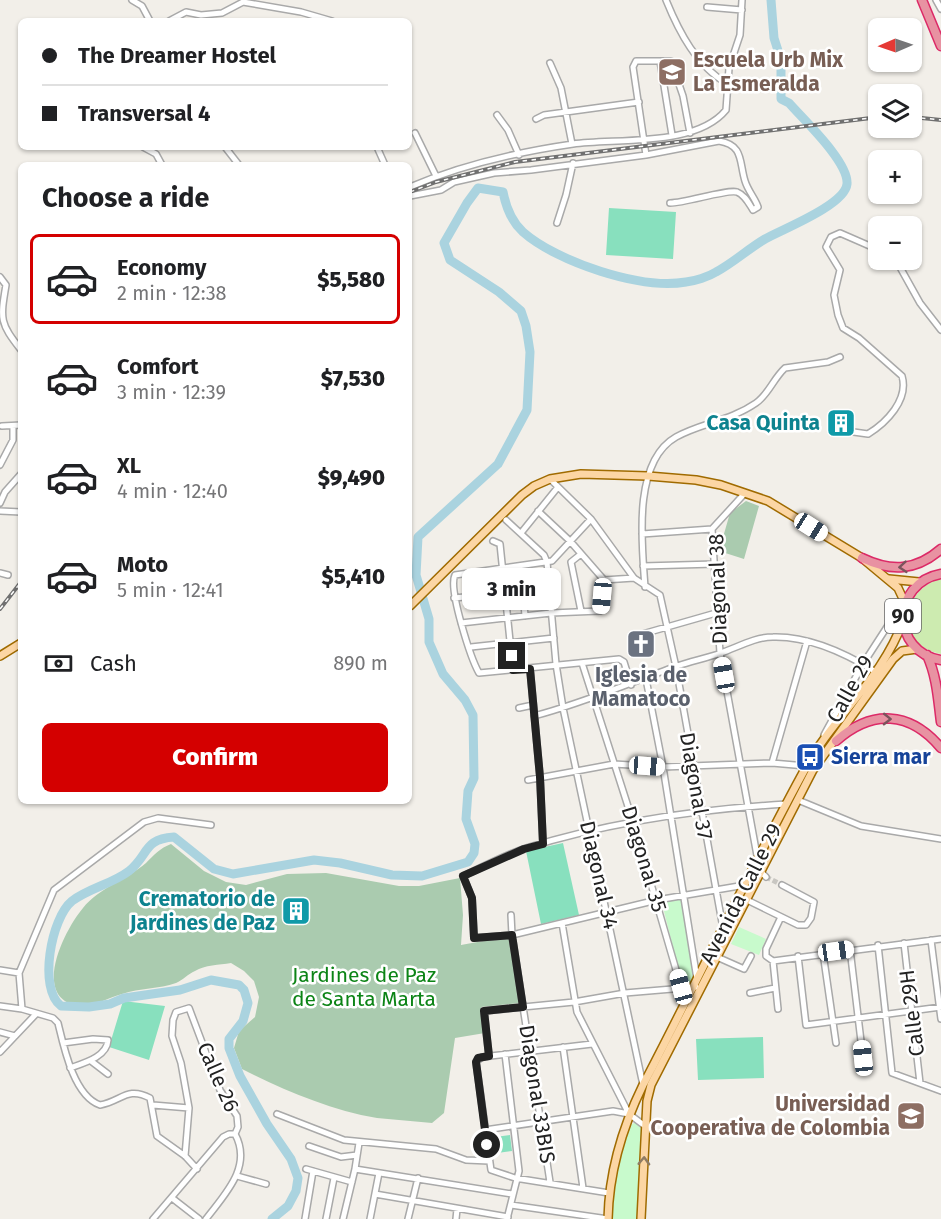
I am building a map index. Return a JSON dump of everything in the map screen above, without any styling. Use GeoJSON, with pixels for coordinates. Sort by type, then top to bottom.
{"type":"FeatureCollection","features":[{"type":"Feature","properties":{"kind":"highway"},"geometry":{"type":"LineString","coordinates":[[922,0],[941,46]]}},
{"type":"Feature","properties":{"kind":"highway"},"geometry":{"type":"LineString","coordinates":[[862,558],[879,566],[896,568],[914,566],[930,559],[941,549]]}},
{"type":"Feature","properties":{"kind":"highway","name":"90"},"geometry":{"type":"LineString","coordinates":[[941,566],[936,574],[919,582],[911,592],[905,605],[903,621],[917,649],[927,656],[941,660]]}},
{"type":"Feature","properties":{"kind":"highway","name":"90"},"geometry":{"type":"LineString","coordinates":[[927,656],[933,667],[941,722]]}},
{"type":"Feature","properties":{"kind":"highway"},"geometry":{"type":"LineString","coordinates":[[836,741],[856,726],[881,718],[899,719],[915,725],[930,735],[941,748]]}},
{"type":"Feature","properties":{"kind":"main road"},"geometry":{"type":"LineString","coordinates":[[412,604],[507,508],[534,486],[550,479],[580,474],[696,480],[768,501],[862,558],[898,588],[905,605]]}},
{"type":"Feature","properties":{"kind":"main road"},"geometry":{"type":"LineString","coordinates":[[888,579],[919,582]]}},
{"type":"Feature","properties":{"kind":"main road","name":"Avenida Calle 29"},"geometry":{"type":"LineString","coordinates":[[641,1219],[645,1125],[651,1085],[699,985],[708,957],[806,766],[876,672],[897,638],[903,621]]}},
{"type":"Feature","properties":{"kind":"main road"},"geometry":{"type":"LineString","coordinates":[[0,656],[18,645]]}},
{"type":"Feature","properties":{"kind":"main road","name":"Avenida Calle 29"},"geometry":{"type":"LineString","coordinates":[[608,1219],[609,1193],[629,1114],[642,1085],[764,874],[813,770],[893,659],[902,651],[917,649]]}},
{"type":"Feature","properties":{"kind":"street"},"geometry":{"type":"LineString","coordinates":[[132,0],[142,6],[148,18]]}},
{"type":"Feature","properties":{"kind":"street"},"geometry":{"type":"LineString","coordinates":[[666,0],[684,37],[705,69],[728,84]]}},
{"type":"Feature","properties":{"kind":"street"},"geometry":{"type":"LineString","coordinates":[[412,187],[436,176],[493,160],[572,144],[690,133],[713,122],[726,110],[729,68],[740,35],[742,0]]}},
{"type":"Feature","properties":{"kind":"street"},"geometry":{"type":"LineString","coordinates":[[936,0],[941,9]]}},
{"type":"Feature","properties":{"kind":"street"},"geometry":{"type":"LineString","coordinates":[[175,18],[186,12],[201,15],[222,13],[243,2],[322,18]]}},
{"type":"Feature","properties":{"kind":"street"},"geometry":{"type":"LineString","coordinates":[[707,7],[742,10]]}},
{"type":"Feature","properties":{"kind":"street"},"geometry":{"type":"LineString","coordinates":[[646,154],[634,64],[639,60],[671,61],[683,96],[690,133]]}},
{"type":"Feature","properties":{"kind":"street"},"geometry":{"type":"LineString","coordinates":[[660,61],[672,135]]}},
{"type":"Feature","properties":{"kind":"street"},"geometry":{"type":"LineString","coordinates":[[550,63],[558,77],[572,144]]}},
{"type":"Feature","properties":{"kind":"street"},"geometry":{"type":"LineString","coordinates":[[536,119],[567,112],[639,102]]}},
{"type":"Feature","properties":{"kind":"street"},"geometry":{"type":"LineString","coordinates":[[497,115],[508,130],[519,155]]}},
{"type":"Feature","properties":{"kind":"street"},"geometry":{"type":"LineString","coordinates":[[416,133],[436,176]]}},
{"type":"Feature","properties":{"kind":"street"},"geometry":{"type":"LineString","coordinates":[[412,196],[441,190],[468,178],[646,154],[719,141],[729,142],[735,146],[740,157],[744,179],[758,207],[753,210],[743,195],[731,191],[670,204]]}},
{"type":"Feature","properties":{"kind":"street"},"geometry":{"type":"LineString","coordinates":[[149,150],[156,154],[160,162]]}},
{"type":"Feature","properties":{"kind":"street"},"geometry":{"type":"LineString","coordinates":[[227,150],[237,162]]}},
{"type":"Feature","properties":{"kind":"street"},"geometry":{"type":"LineString","coordinates":[[557,223],[573,163]]}},
{"type":"Feature","properties":{"kind":"street"},"geometry":{"type":"LineString","coordinates":[[832,429],[868,434],[893,413],[904,383],[902,376],[841,324],[834,295],[840,270],[826,247],[831,237],[840,233],[868,245]]}},
{"type":"Feature","properties":{"kind":"street"},"geometry":{"type":"LineString","coordinates":[[902,270],[920,303],[941,330]]}},
{"type":"Feature","properties":{"kind":"street"},"geometry":{"type":"LineString","coordinates":[[0,277],[6,285],[1,303],[3,329],[18,346]]}},
{"type":"Feature","properties":{"kind":"street"},"geometry":{"type":"LineString","coordinates":[[645,587],[642,510],[648,476],[668,443],[676,437],[735,415],[756,402],[785,368],[828,362],[840,357]]}},
{"type":"Feature","properties":{"kind":"street"},"geometry":{"type":"LineString","coordinates":[[2,426],[18,426]]}},
{"type":"Feature","properties":{"kind":"street"},"geometry":{"type":"LineString","coordinates":[[0,465],[13,440],[13,427]]}},
{"type":"Feature","properties":{"kind":"street"},"geometry":{"type":"LineString","coordinates":[[0,503],[5,492],[18,477]]}},
{"type":"Feature","properties":{"kind":"street","name":"Diagonal 37"},"geometry":{"type":"LineString","coordinates":[[550,479],[591,519],[634,578],[660,595],[676,667],[723,928]]}},
{"type":"Feature","properties":{"kind":"street"},"geometry":{"type":"LineString","coordinates":[[0,487],[5,492]]}},
{"type":"Feature","properties":{"kind":"street"},"geometry":{"type":"LineString","coordinates":[[520,533],[558,487]]}},
{"type":"Feature","properties":{"kind":"street","name":"Diagonal 38"},"geometry":{"type":"LineString","coordinates":[[745,493],[712,529],[716,613],[720,653],[758,861],[764,874]]}},
{"type":"Feature","properties":{"kind":"street"},"geometry":{"type":"LineString","coordinates":[[0,511],[18,512]]}},
{"type":"Feature","properties":{"kind":"street"},"geometry":{"type":"LineString","coordinates":[[461,623],[551,613],[600,611],[604,580],[570,541],[538,511]]}},
{"type":"Feature","properties":{"kind":"street"},"geometry":{"type":"LineString","coordinates":[[591,519],[555,560],[459,573],[453,578],[454,598],[478,671],[481,674],[556,664],[619,659],[624,662],[632,685]]}},
{"type":"Feature","properties":{"kind":"street"},"geometry":{"type":"LineString","coordinates":[[506,520],[544,555],[547,562]]}},
{"type":"Feature","properties":{"kind":"street"},"geometry":{"type":"LineString","coordinates":[[642,534],[712,529]]}},
{"type":"Feature","properties":{"kind":"street"},"geometry":{"type":"LineString","coordinates":[[493,542],[499,543],[503,567],[513,670]]}},
{"type":"Feature","properties":{"kind":"street"},"geometry":{"type":"LineString","coordinates":[[581,554],[572,560],[571,565],[581,611]]}},
{"type":"Feature","properties":{"kind":"street","name":"Diagonal 34"},"geometry":{"type":"LineString","coordinates":[[547,562],[556,664],[563,708],[625,993],[642,1085]]}},
{"type":"Feature","properties":{"kind":"street"},"geometry":{"type":"LineString","coordinates":[[643,566],[715,564]]}},
{"type":"Feature","properties":{"kind":"street"},"geometry":{"type":"LineString","coordinates":[[0,573],[8,575]]}},
{"type":"Feature","properties":{"kind":"street"},"geometry":{"type":"LineString","coordinates":[[604,580],[634,578]]}},
{"type":"Feature","properties":{"kind":"street"},"geometry":{"type":"LineString","coordinates":[[454,598],[548,589]]}},
{"type":"Feature","properties":{"kind":"street"},"geometry":{"type":"LineString","coordinates":[[523,591],[525,616]]}},
{"type":"Feature","properties":{"kind":"street","name":"Calle 29"},"geometry":{"type":"LineString","coordinates":[[822,745],[823,737],[863,664],[897,613],[905,605]]}},
{"type":"Feature","properties":{"kind":"street"},"geometry":{"type":"LineString","coordinates":[[639,635],[716,613]]}},
{"type":"Feature","properties":{"kind":"street"},"geometry":{"type":"LineString","coordinates":[[534,716],[595,698],[676,667],[770,636],[807,641],[863,664],[876,672]]}},
{"type":"Feature","properties":{"kind":"street"},"geometry":{"type":"LineString","coordinates":[[471,647],[554,638]]}},
{"type":"Feature","properties":{"kind":"street"},"geometry":{"type":"LineString","coordinates":[[772,763],[807,641]]}},
{"type":"Feature","properties":{"kind":"street","name":"Diagonal 35"},"geometry":{"type":"LineString","coordinates":[[582,663],[595,698],[657,900],[681,987]]}},
{"type":"Feature","properties":{"kind":"street"},"geometry":{"type":"LineString","coordinates":[[530,669],[540,777],[543,844]]}},
{"type":"Feature","properties":{"kind":"street"},"geometry":{"type":"LineString","coordinates":[[489,1056],[484,1011],[574,1002],[625,993],[699,985],[646,679]]}},
{"type":"Feature","properties":{"kind":"street"},"geometry":{"type":"LineString","coordinates":[[519,708],[533,705]]}},
{"type":"Feature","properties":{"kind":"street"},"geometry":{"type":"LineString","coordinates":[[528,780],[614,764],[663,767],[772,763],[806,766]]}},
{"type":"Feature","properties":{"kind":"street"},"geometry":{"type":"LineString","coordinates":[[798,800],[861,826],[941,839]]}},
{"type":"Feature","properties":{"kind":"street"},"geometry":{"type":"LineString","coordinates":[[746,885],[657,900],[512,935],[474,938],[472,898],[463,876],[524,849],[589,831],[671,815],[788,804]]}},
{"type":"Feature","properties":{"kind":"street"},"geometry":{"type":"LineString","coordinates":[[22,1009],[19,973],[54,890],[94,862],[139,824],[158,818],[211,825]]}},
{"type":"Feature","properties":{"kind":"street"},"geometry":{"type":"LineString","coordinates":[[747,900],[798,926],[806,925],[812,918],[814,902],[782,885]]}},
{"type":"Feature","properties":{"kind":"street","name":"Diagonal 33BIS"},"geometry":{"type":"LineString","coordinates":[[511,915],[512,935],[550,1182]]}},
{"type":"Feature","properties":{"kind":"street"},"geometry":{"type":"LineString","coordinates":[[781,917],[766,949],[766,956],[773,961],[878,945],[941,939]]}},
{"type":"Feature","properties":{"kind":"street"},"geometry":{"type":"LineString","coordinates":[[562,922],[574,1002],[592,1044],[629,1114]]}},
{"type":"Feature","properties":{"kind":"street"},"geometry":{"type":"LineString","coordinates":[[931,940],[941,1019]]}},
{"type":"Feature","properties":{"kind":"street","name":"Calle 29H"},"geometry":{"type":"LineString","coordinates":[[904,943],[920,1083]]}},
{"type":"Feature","properties":{"kind":"street"},"geometry":{"type":"LineString","coordinates":[[878,945],[892,1073],[941,1091]]}},
{"type":"Feature","properties":{"kind":"street"},"geometry":{"type":"LineString","coordinates":[[850,949],[863,1058]]}},
{"type":"Feature","properties":{"kind":"street"},"geometry":{"type":"LineString","coordinates":[[823,953],[836,1043]]}},
{"type":"Feature","properties":{"kind":"street"},"geometry":{"type":"LineString","coordinates":[[695,955],[708,957]]}},
{"type":"Feature","properties":{"kind":"street"},"geometry":{"type":"LineString","coordinates":[[717,957],[744,969],[751,956]]}},
{"type":"Feature","properties":{"kind":"street"},"geometry":{"type":"LineString","coordinates":[[798,956],[806,1026],[940,1007]]}},
{"type":"Feature","properties":{"kind":"street"},"geometry":{"type":"LineString","coordinates":[[773,961],[778,1009]]}},
{"type":"Feature","properties":{"kind":"street"},"geometry":{"type":"LineString","coordinates":[[0,970],[19,973]]}},
{"type":"Feature","properties":{"kind":"street"},"geometry":{"type":"LineString","coordinates":[[750,993],[775,988]]}},
{"type":"Feature","properties":{"kind":"street"},"geometry":{"type":"LineString","coordinates":[[0,1006],[22,1009],[52,1018],[58,1023],[70,1068],[91,1101],[104,1104],[128,1093],[138,1092],[150,1098],[158,1136],[198,1169]]}},
{"type":"Feature","properties":{"kind":"street","name":"Calle 26"},"geometry":{"type":"LineString","coordinates":[[153,1219],[223,1137],[235,1134],[238,1127],[237,1116],[220,1090],[189,1008],[173,1016],[172,1036],[181,1063],[189,1108]]}},
{"type":"Feature","properties":{"kind":"street"},"geometry":{"type":"LineString","coordinates":[[0,1052],[36,1014]]}},
{"type":"Feature","properties":{"kind":"street"},"geometry":{"type":"LineString","coordinates":[[0,1032],[15,1036]]}},
{"type":"Feature","properties":{"kind":"street"},"geometry":{"type":"LineString","coordinates":[[63,1043],[93,1039],[108,1040],[108,1046],[91,1061],[70,1068]]}},
{"type":"Feature","properties":{"kind":"street"},"geometry":{"type":"LineString","coordinates":[[592,1044],[489,1056],[478,1058],[476,1062],[491,1170],[515,1178],[609,1193]]}},
{"type":"Feature","properties":{"kind":"street"},"geometry":{"type":"LineString","coordinates":[[563,1047],[583,1188]]}},
{"type":"Feature","properties":{"kind":"street"},"geometry":{"type":"LineString","coordinates":[[375,1194],[507,1218],[518,1165],[505,1054]]}},
{"type":"Feature","properties":{"kind":"street"},"geometry":{"type":"LineString","coordinates":[[91,1061],[108,1074]]}},
{"type":"Feature","properties":{"kind":"street"},"geometry":{"type":"LineString","coordinates":[[153,1105],[189,1108],[185,1156]]}},
{"type":"Feature","properties":{"kind":"street"},"geometry":{"type":"LineString","coordinates":[[485,1130],[613,1111],[629,1114],[645,1125]]}},
{"type":"Feature","properties":{"kind":"street"},"geometry":{"type":"LineString","coordinates":[[277,1114],[344,1140],[436,1149],[466,1160],[489,1161]]}},
{"type":"Feature","properties":{"kind":"street"},"geometry":{"type":"LineString","coordinates":[[206,1219],[237,1176],[240,1150],[235,1134]]}},
{"type":"Feature","properties":{"kind":"street"},"geometry":{"type":"LineString","coordinates":[[343,1219],[359,1143]]}},
{"type":"Feature","properties":{"kind":"street"},"geometry":{"type":"LineString","coordinates":[[309,1146],[341,1157],[357,1155]]}},
{"type":"Feature","properties":{"kind":"street"},"geometry":{"type":"LineString","coordinates":[[306,1169],[352,1182]]}},
{"type":"Feature","properties":{"kind":"street"},"geometry":{"type":"LineString","coordinates":[[355,1169],[512,1194]]}},
{"type":"Feature","properties":{"kind":"street"},"geometry":{"type":"LineString","coordinates":[[305,1219],[313,1171]]}},
{"type":"Feature","properties":{"kind":"street"},"geometry":{"type":"LineString","coordinates":[[370,1219],[379,1173]]}},
{"type":"Feature","properties":{"kind":"street"},"geometry":{"type":"LineString","coordinates":[[237,1176],[266,1184]]}},
{"type":"Feature","properties":{"kind":"street"},"geometry":{"type":"LineString","coordinates":[[326,1219],[334,1178]]}},
{"type":"Feature","properties":{"kind":"street"},"geometry":{"type":"LineString","coordinates":[[408,1219],[418,1178]]}},
{"type":"Feature","properties":{"kind":"street"},"geometry":{"type":"LineString","coordinates":[[172,1198],[199,1219]]}},
{"type":"Feature","properties":{"kind":"street"},"geometry":{"type":"LineString","coordinates":[[511,1205],[608,1219]]}},
{"type":"Feature","properties":{"kind":"street"},"geometry":{"type":"LineString","coordinates":[[456,1219],[458,1209]]}},
{"type":"Feature","properties":{"kind":"street"},"geometry":{"type":"LineString","coordinates":[[557,1219],[558,1211]]}},
{"type":"Feature","properties":{"kind":"green space"},"geometry":{"type":"Polygon","coordinates":[[[609,208],[676,212],[673,259],[606,255],[609,208]]]}},
{"type":"Feature","properties":{"kind":"green space"},"geometry":{"type":"Polygon","coordinates":[[[746,501],[759,506],[744,559],[719,551],[730,513],[746,501]]]}},
{"type":"Feature","properties":{"kind":"green space"},"geometry":{"type":"Polygon","coordinates":[[[941,578],[941,654],[926,649],[916,641],[910,630],[908,618],[910,606],[917,595],[927,585],[941,578]]]}},
{"type":"Feature","properties":{"kind":"green space"},"geometry":{"type":"Polygon","coordinates":[[[563,843],[579,915],[541,924],[526,851],[563,843]]]}},
{"type":"Feature","properties":{"kind":"green space","name":"Jardines de Paz de Santa Marta"},"geometry":{"type":"Polygon","coordinates":[[[171,844],[204,871],[226,882],[246,885],[287,874],[326,873],[399,886],[419,886],[460,878],[463,915],[461,945],[510,936],[520,1003],[481,1007],[485,1033],[455,1038],[444,1113],[432,1123],[377,1118],[342,1110],[291,1092],[242,1069],[234,1048],[239,1031],[255,1017],[259,997],[254,981],[231,963],[192,972],[176,983],[129,992],[92,1004],[74,1005],[62,998],[55,988],[56,960],[76,917],[97,895],[138,869],[160,850],[171,844]]]}},
{"type":"Feature","properties":{"kind":"green space"},"geometry":{"type":"Polygon","coordinates":[[[685,897],[695,981],[682,984],[662,903],[685,897]]]}},
{"type":"Feature","properties":{"kind":"green space"},"geometry":{"type":"Polygon","coordinates":[[[739,927],[766,939],[759,955],[731,944],[739,927]]]}},
{"type":"Feature","properties":{"kind":"green space"},"geometry":{"type":"Polygon","coordinates":[[[123,1001],[165,1006],[149,1060],[109,1047],[123,1001]]]}},
{"type":"Feature","properties":{"kind":"green space"},"geometry":{"type":"Polygon","coordinates":[[[763,1037],[764,1078],[698,1080],[696,1039],[763,1037]]]}},
{"type":"Feature","properties":{"kind":"green space"},"geometry":{"type":"Polygon","coordinates":[[[634,1123],[638,1123],[643,1130],[638,1219],[613,1219],[619,1152],[628,1129],[634,1123]]]}},
{"type":"Feature","properties":{"kind":"green space"},"geometry":{"type":"Polygon","coordinates":[[[510,1135],[512,1151],[490,1154],[488,1138],[510,1135]]]}},
{"type":"Feature","properties":{"kind":"waterway"},"geometry":{"type":"LineString","coordinates":[[272,1219],[288,1206],[296,1191],[298,1178],[291,1159],[267,1124],[240,1076],[229,1048],[229,1039],[243,1021],[248,1003],[244,990],[239,985],[211,980],[180,990],[124,998],[110,1004],[89,1007],[61,1006],[54,997],[49,970],[53,937],[58,922],[72,901],[129,871],[151,844],[164,838],[174,837],[214,869],[233,874],[314,860],[340,863],[392,875],[422,876],[468,862],[474,853],[475,844],[466,819],[468,791],[474,778],[473,715],[465,700],[443,674],[429,642],[429,619],[416,575],[418,537],[498,464],[527,410],[530,352],[521,311],[499,292],[450,260],[444,243],[478,188],[503,192],[510,214],[519,228],[556,254],[624,278],[646,282],[686,282],[713,274],[765,239],[812,216],[836,200],[844,192],[847,184],[841,164],[814,130],[789,103],[781,99],[781,60],[774,38],[771,0]]}},
{"type":"Feature","properties":{"kind":"tunnel"},"geometry":{"type":"LineString","coordinates":[[766,877],[782,885]]}},
{"type":"Feature","properties":{"kind":"railway"},"geometry":{"type":"LineString","coordinates":[[412,191],[436,182],[515,162],[868,118]]}},
{"type":"Feature","properties":{"kind":"railway"},"geometry":{"type":"LineString","coordinates":[[922,118],[941,120]]}},
{"type":"Feature","properties":{"kind":"railway"},"geometry":{"type":"LineString","coordinates":[[0,609],[18,586]]}},
{"type":"Feature","properties":{"kind":"place","name":"Escuela Urb Mix La Esmeralda"},"geometry":{"type":"Point","coordinates":[672,72]}},
{"type":"Feature","properties":{"kind":"place","name":"Casa Quinta"},"geometry":{"type":"Point","coordinates":[841,423]}},
{"type":"Feature","properties":{"kind":"place","name":"Iglesia de Mamatoco"},"geometry":{"type":"Point","coordinates":[641,644]}},
{"type":"Feature","properties":{"kind":"place","name":"Sierra mar"},"geometry":{"type":"Point","coordinates":[810,757]}},
{"type":"Feature","properties":{"kind":"place","name":"Crematorio de Jardines de Paz"},"geometry":{"type":"Point","coordinates":[296,911]}},
{"type":"Feature","properties":{"kind":"place","name":"Universidad Cooperativa de Colombia"},"geometry":{"type":"Point","coordinates":[911,1116]}},
{"type":"Feature","properties":{"kind":"route"},"geometry":{"type":"LineString","coordinates":[[487,1145],[476,1062],[478,1058],[489,1056],[484,1011],[523,1007],[512,935],[474,938],[472,898],[463,876],[524,849],[543,844],[540,777],[530,669],[513,670],[512,656]]}}]}
